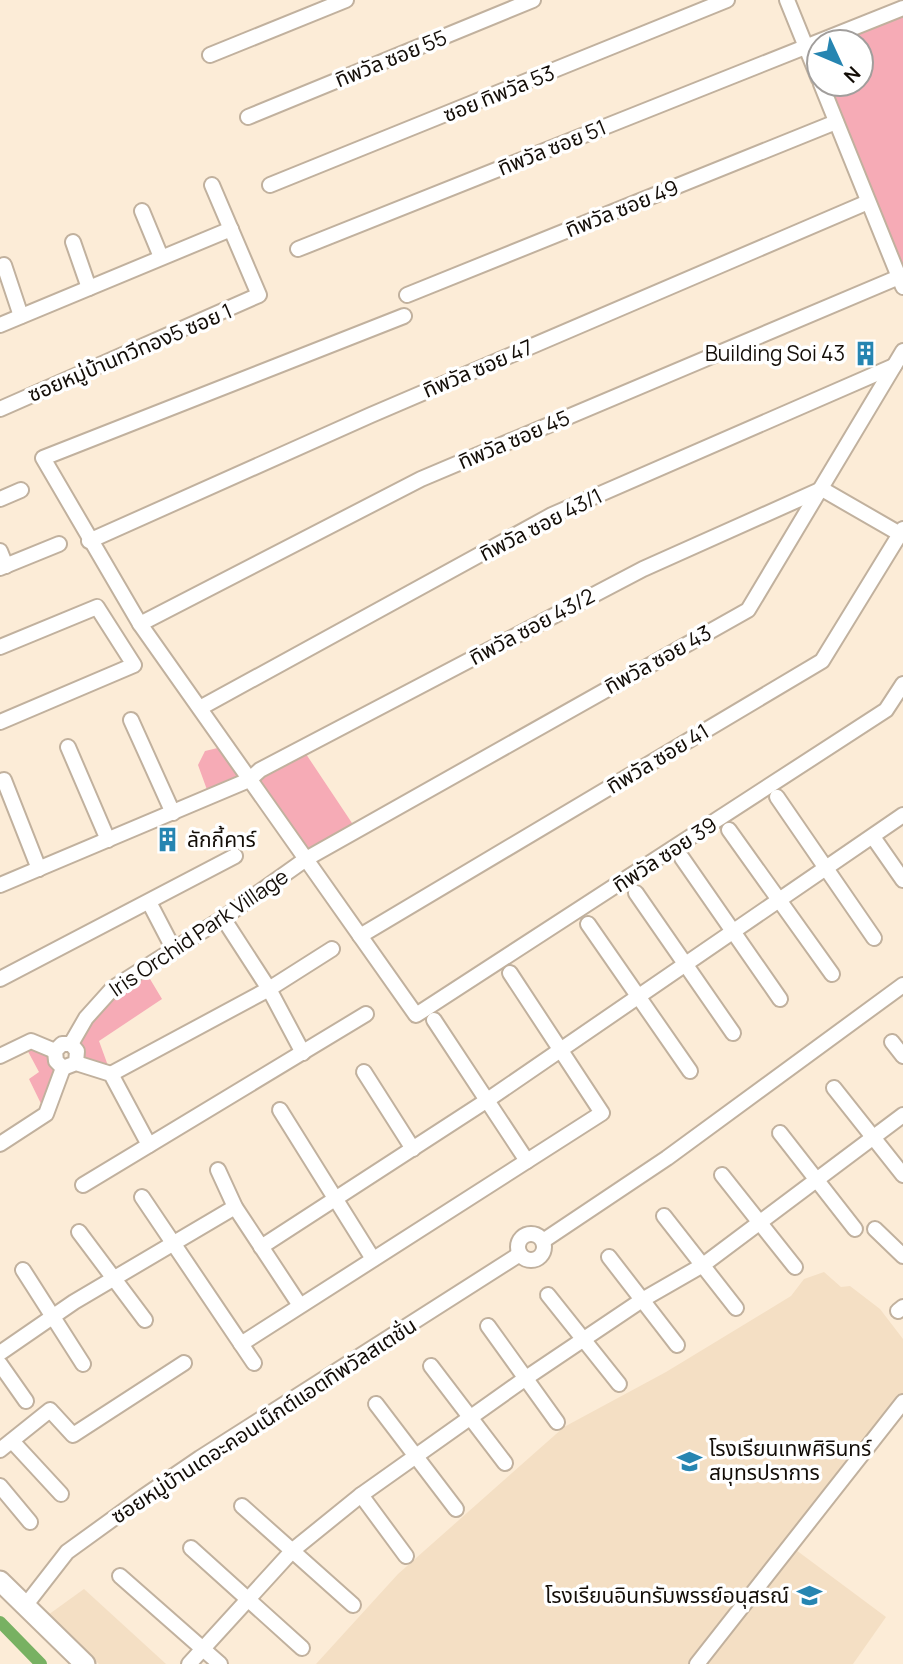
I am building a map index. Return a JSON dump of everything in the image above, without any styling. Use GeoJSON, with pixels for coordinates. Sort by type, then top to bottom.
{"type":"FeatureCollection","features":[{"type":"Feature","properties":{"kind":"street"},"geometry":{"type":"LineString","coordinates":[[210,55],[346,0]]}},
{"type":"Feature","properties":{"kind":"street","name":"ทิพวัล ซอย 55"},"geometry":{"type":"LineString","coordinates":[[248,117],[533,0]]}},
{"type":"Feature","properties":{"kind":"street","name":"ซอย ทิพวัล 53"},"geometry":{"type":"LineString","coordinates":[[270,185],[727,0]]}},
{"type":"Feature","properties":{"kind":"street"},"geometry":{"type":"LineString","coordinates":[[787,0],[805,45]]}},
{"type":"Feature","properties":{"kind":"street","name":"ทิพวัล ซอย 51"},"geometry":{"type":"LineString","coordinates":[[853,28],[903,8]]}},
{"type":"Feature","properties":{"kind":"street","name":"ทิพวัล ซอย 51"},"geometry":{"type":"LineString","coordinates":[[298,248],[805,47]]}},
{"type":"Feature","properties":{"kind":"street"},"geometry":{"type":"LineString","coordinates":[[827,98],[901,282]]}},
{"type":"Feature","properties":{"kind":"street","name":"ทิพวัล ซอย 49"},"geometry":{"type":"LineString","coordinates":[[407,295],[836,122]]}},
{"type":"Feature","properties":{"kind":"street"},"geometry":{"type":"LineString","coordinates":[[0,324],[231,229],[212,185]]}},
{"type":"Feature","properties":{"kind":"street","name":"ทิพวัล ซอย 47"},"geometry":{"type":"LineString","coordinates":[[89,541],[371,415],[868,202]]}},
{"type":"Feature","properties":{"kind":"street"},"geometry":{"type":"LineString","coordinates":[[142,211],[161,257]]}},
{"type":"Feature","properties":{"kind":"street","name":"ซอยหมู่บ้านทวีทอง5 ซอย 1"},"geometry":{"type":"LineString","coordinates":[[0,409],[259,295],[231,229]]}},
{"type":"Feature","properties":{"kind":"street"},"geometry":{"type":"LineString","coordinates":[[73,242],[89,288]]}},
{"type":"Feature","properties":{"kind":"street"},"geometry":{"type":"LineString","coordinates":[[4,265],[21,316]]}},
{"type":"Feature","properties":{"kind":"street","name":"ทิพวัล ซอย 45"},"geometry":{"type":"LineString","coordinates":[[140,624],[421,479],[901,282]]}},
{"type":"Feature","properties":{"kind":"street"},"geometry":{"type":"LineString","coordinates":[[360,936],[140,624],[89,541],[43,458],[404,316]]}},
{"type":"Feature","properties":{"kind":"street","name":"ทิพวัล ซอย 43"},"geometry":{"type":"LineString","coordinates":[[306,859],[748,610],[903,351]]}},
{"type":"Feature","properties":{"kind":"street","name":"ทิพวัล ซอย 43/1"},"geometry":{"type":"LineString","coordinates":[[200,708],[552,515],[894,366]]}},
{"type":"Feature","properties":{"kind":"street"},"geometry":{"type":"LineString","coordinates":[[822,489],[901,532]]}},
{"type":"Feature","properties":{"kind":"street","name":"ทิพวัล ซอย 43/2"},"geometry":{"type":"LineString","coordinates":[[0,885],[249,780],[260,770],[643,569],[822,489]]}},
{"type":"Feature","properties":{"kind":"street"},"geometry":{"type":"LineString","coordinates":[[0,499],[21,490]]}},
{"type":"Feature","properties":{"kind":"street","name":"ทิพวัล ซอย 41"},"geometry":{"type":"LineString","coordinates":[[360,936],[820,663],[901,532]]}},
{"type":"Feature","properties":{"kind":"street"},"geometry":{"type":"LineString","coordinates":[[0,551],[3,567],[59,544]]}},
{"type":"Feature","properties":{"kind":"street"},"geometry":{"type":"LineString","coordinates":[[0,647],[95,607],[134,665],[0,722]]}},
{"type":"Feature","properties":{"kind":"street","name":"ทิพวัล ซอย 39"},"geometry":{"type":"LineString","coordinates":[[360,936],[416,1014],[886,710],[903,684]]}},
{"type":"Feature","properties":{"kind":"street"},"geometry":{"type":"LineString","coordinates":[[131,720],[173,813]]}},
{"type":"Feature","properties":{"kind":"street"},"geometry":{"type":"LineString","coordinates":[[68,747],[108,840]]}},
{"type":"Feature","properties":{"kind":"street"},"geometry":{"type":"LineString","coordinates":[[4,780],[39,869]]}},
{"type":"Feature","properties":{"kind":"street"},"geometry":{"type":"LineString","coordinates":[[777,797],[874,938]]}},
{"type":"Feature","properties":{"kind":"street"},"geometry":{"type":"LineString","coordinates":[[261,1247],[562,1050],[903,815]]}},
{"type":"Feature","properties":{"kind":"street"},"geometry":{"type":"LineString","coordinates":[[729,830],[832,974]]}},
{"type":"Feature","properties":{"kind":"street"},"geometry":{"type":"LineString","coordinates":[[873,837],[903,880]]}},
{"type":"Feature","properties":{"kind":"street"},"geometry":{"type":"LineString","coordinates":[[0,979],[235,856]]}},
{"type":"Feature","properties":{"kind":"street"},"geometry":{"type":"LineString","coordinates":[[682,858],[780,999]]}},
{"type":"Feature","properties":{"kind":"street","name":"Iris Orchid Park Village"},"geometry":{"type":"LineString","coordinates":[[71,1044],[86,1018],[113,988],[223,918],[306,859]]}},
{"type":"Feature","properties":{"kind":"street"},"geometry":{"type":"LineString","coordinates":[[636,894],[733,1033]]}},
{"type":"Feature","properties":{"kind":"street"},"geometry":{"type":"LineString","coordinates":[[149,902],[174,950]]}},
{"type":"Feature","properties":{"kind":"street"},"geometry":{"type":"LineString","coordinates":[[223,918],[269,989],[303,1053]]}},
{"type":"Feature","properties":{"kind":"street"},"geometry":{"type":"LineString","coordinates":[[588,924],[691,1071]]}},
{"type":"Feature","properties":{"kind":"street"},"geometry":{"type":"LineString","coordinates":[[55,1051],[56,1061],[111,1074],[269,989],[332,949]]}},
{"type":"Feature","properties":{"kind":"street"},"geometry":{"type":"LineString","coordinates":[[241,1344],[299,1304],[602,1113],[510,973]]}},
{"type":"Feature","properties":{"kind":"street","name":"ซอยหมู่บ้านเดอะคอนเน็กต์แอตทิพวัลสเตชั่น"},"geometry":{"type":"LineString","coordinates":[[25,1606],[67,1552],[143,1497],[520,1254],[518,1242],[524,1235],[533,1233],[543,1241],[667,1158],[903,985]]}},
{"type":"Feature","properties":{"kind":"street"},"geometry":{"type":"LineString","coordinates":[[83,1185],[366,1014]]}},
{"type":"Feature","properties":{"kind":"street"},"geometry":{"type":"LineString","coordinates":[[434,1020],[527,1161]]}},
{"type":"Feature","properties":{"kind":"street"},"geometry":{"type":"LineString","coordinates":[[0,1056],[31,1041],[55,1051]]}},
{"type":"Feature","properties":{"kind":"street"},"geometry":{"type":"LineString","coordinates":[[892,1042],[903,1056]]}},
{"type":"Feature","properties":{"kind":"street"},"geometry":{"type":"LineString","coordinates":[[0,1144],[46,1114],[77,1051],[71,1044],[62,1044],[55,1051]]}},
{"type":"Feature","properties":{"kind":"street"},"geometry":{"type":"LineString","coordinates":[[364,1072],[413,1149]]}},
{"type":"Feature","properties":{"kind":"street"},"geometry":{"type":"LineString","coordinates":[[111,1074],[149,1145]]}},
{"type":"Feature","properties":{"kind":"street"},"geometry":{"type":"LineString","coordinates":[[834,1088],[903,1175]]}},
{"type":"Feature","properties":{"kind":"street"},"geometry":{"type":"LineString","coordinates":[[280,1110],[373,1259]]}},
{"type":"Feature","properties":{"kind":"street"},"geometry":{"type":"LineString","coordinates":[[189,1664],[293,1550],[361,1494],[642,1300],[703,1265],[903,1115]]}},
{"type":"Feature","properties":{"kind":"street"},"geometry":{"type":"LineString","coordinates":[[780,1133],[855,1229]]}},
{"type":"Feature","properties":{"kind":"street"},"geometry":{"type":"LineString","coordinates":[[218,1170],[235,1207],[299,1304]]}},
{"type":"Feature","properties":{"kind":"street"},"geometry":{"type":"LineString","coordinates":[[722,1175],[795,1267]]}},
{"type":"Feature","properties":{"kind":"street"},"geometry":{"type":"LineString","coordinates":[[142,1197],[254,1363]]}},
{"type":"Feature","properties":{"kind":"street"},"geometry":{"type":"LineString","coordinates":[[0,1353],[114,1277],[235,1207]]}},
{"type":"Feature","properties":{"kind":"street"},"geometry":{"type":"LineString","coordinates":[[664,1216],[736,1308]]}},
{"type":"Feature","properties":{"kind":"street"},"geometry":{"type":"LineString","coordinates":[[875,1228],[903,1256]]}},
{"type":"Feature","properties":{"kind":"street"},"geometry":{"type":"LineString","coordinates":[[79,1232],[145,1320]]}},
{"type":"Feature","properties":{"kind":"street"},"geometry":{"type":"LineString","coordinates":[[609,1257],[677,1345]]}},
{"type":"Feature","properties":{"kind":"street"},"geometry":{"type":"LineString","coordinates":[[23,1270],[83,1364]]}},
{"type":"Feature","properties":{"kind":"street"},"geometry":{"type":"LineString","coordinates":[[548,1296],[619,1384]]}},
{"type":"Feature","properties":{"kind":"street"},"geometry":{"type":"LineString","coordinates":[[488,1326],[557,1422]]}},
{"type":"Feature","properties":{"kind":"street"},"geometry":{"type":"LineString","coordinates":[[0,1450],[50,1410],[73,1435],[184,1363]]}},
{"type":"Feature","properties":{"kind":"street"},"geometry":{"type":"LineString","coordinates":[[0,1364],[26,1401]]}},
{"type":"Feature","properties":{"kind":"street"},"geometry":{"type":"LineString","coordinates":[[431,1366],[505,1463]]}},
{"type":"Feature","properties":{"kind":"street"},"geometry":{"type":"LineString","coordinates":[[697,1664],[903,1402]]}},
{"type":"Feature","properties":{"kind":"street"},"geometry":{"type":"LineString","coordinates":[[376,1404],[417,1454],[456,1509]]}},
{"type":"Feature","properties":{"kind":"street"},"geometry":{"type":"LineString","coordinates":[[12,1441],[61,1494]]}},
{"type":"Feature","properties":{"kind":"street"},"geometry":{"type":"LineString","coordinates":[[0,1486],[30,1522]]}},
{"type":"Feature","properties":{"kind":"street"},"geometry":{"type":"LineString","coordinates":[[361,1494],[407,1556]]}},
{"type":"Feature","properties":{"kind":"street"},"geometry":{"type":"LineString","coordinates":[[242,1506],[352,1605]]}},
{"type":"Feature","properties":{"kind":"street"},"geometry":{"type":"LineString","coordinates":[[191,1548],[302,1648]]}},
{"type":"Feature","properties":{"kind":"street"},"geometry":{"type":"LineString","coordinates":[[120,1576],[220,1664]]}},
{"type":"Feature","properties":{"kind":"street"},"geometry":{"type":"LineString","coordinates":[[0,1581],[85,1664]]}},
{"type":"Feature","properties":{"kind":"shaded area"},"geometry":{"type":"Polygon","coordinates":[[[903,8],[903,287],[827,98],[875,98],[875,28],[853,28],[903,8]]]}},
{"type":"Feature","properties":{"kind":"shaded area"},"geometry":{"type":"Polygon","coordinates":[[[226,746],[250,780],[302,748],[356,829],[306,859],[250,781],[210,798],[198,765],[205,751],[226,746]]]}},
{"type":"Feature","properties":{"kind":"shaded area"},"geometry":{"type":"Polygon","coordinates":[[[144,969],[162,999],[99,1041],[111,1074],[76,1063],[86,1018],[144,969]]]}},
{"type":"Feature","properties":{"kind":"shaded area"},"geometry":{"type":"Polygon","coordinates":[[[31,1041],[63,1068],[46,1114],[29,1079],[39,1072],[24,1044],[31,1041]]]}},
{"type":"Feature","properties":{"kind":"shaded area","name":"โรงเรียนเทพศิรินทร์ สมุทรปราการ"},"geometry":{"type":"Polygon","coordinates":[[[824,1272],[841,1287],[850,1286],[880,1309],[903,1339],[903,1394],[689,1664],[316,1664],[398,1574],[564,1427],[666,1372],[791,1296],[804,1279],[824,1272]]]}},
{"type":"Feature","properties":{"kind":"shaded area","name":"โรงเรียนอินทรัมพรรย์อนุสรณ์"},"geometry":{"type":"Polygon","coordinates":[[[796,1550],[886,1617],[853,1664],[705,1664],[796,1550]]]}},
{"type":"Feature","properties":{"kind":"shaded area"},"geometry":{"type":"Polygon","coordinates":[[[84,1589],[166,1664],[99,1664],[48,1615],[84,1589]]]}},
{"type":"Feature","properties":{"kind":"waterway"},"geometry":{"type":"LineString","coordinates":[[0,1622],[41,1664]]}},
{"type":"Feature","properties":{"kind":"place","name":"Building Soi 43"},"geometry":{"type":"Point","coordinates":[865,354]}},
{"type":"Feature","properties":{"kind":"place","name":"ลักกี้คาร์"},"geometry":{"type":"Point","coordinates":[167,840]}},
{"type":"Feature","properties":{"kind":"place","name":"โรงเรียนเทพศิรินทร์ สมุทรปราการ"},"geometry":{"type":"Point","coordinates":[689,1461]}},
{"type":"Feature","properties":{"kind":"place","name":"โรงเรียนอินทรัมพรรย์อนุสรณ์"},"geometry":{"type":"Point","coordinates":[809,1596]}}]}
